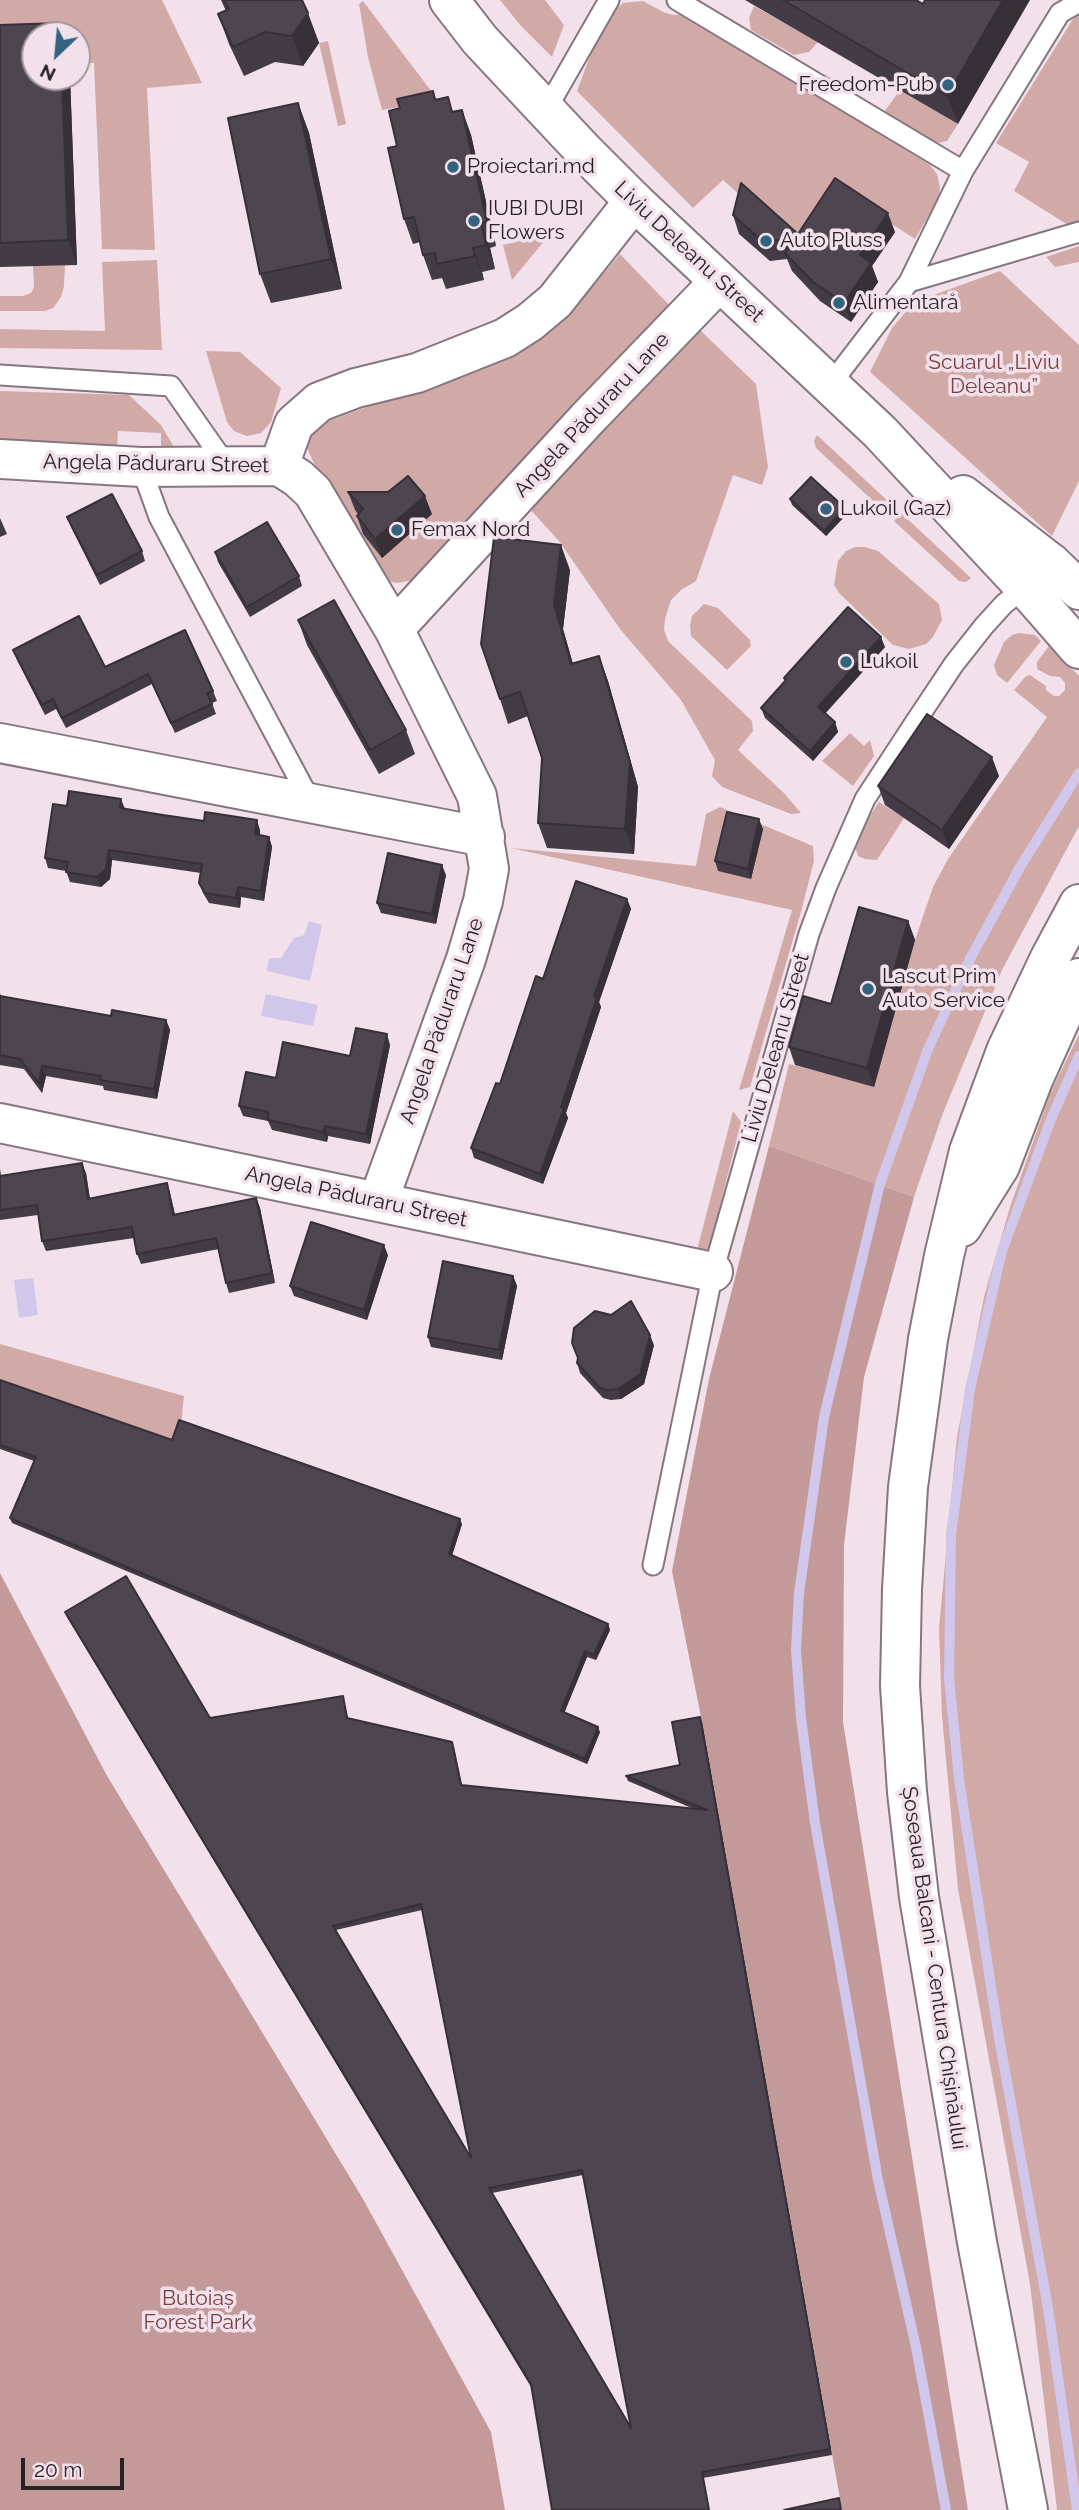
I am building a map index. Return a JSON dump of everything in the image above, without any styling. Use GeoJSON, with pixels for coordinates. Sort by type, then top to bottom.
{"type":"FeatureCollection","features":[{"type":"Feature","properties":{"kind":"main road","name":"Liviu Deleanu Street"},"geometry":{"type":"LineString","coordinates":[[450,0],[480,40],[634,201],[880,432],[1056,585]]}},
{"type":"Feature","properties":{"kind":"main road"},"geometry":{"type":"LineString","coordinates":[[279,466],[294,424],[319,402],[356,388],[425,369],[505,338],[530,322],[555,301],[634,201]]}},
{"type":"Feature","properties":{"kind":"main road","name":"Angela Păduraru Lane"},"geometry":{"type":"LineString","coordinates":[[379,1202],[466,959],[483,901],[489,869],[477,796],[394,629],[587,419],[719,282]]}},
{"type":"Feature","properties":{"kind":"main road","name":"Angela Păduraru Street"},"geometry":{"type":"LineString","coordinates":[[0,459],[141,467],[279,466],[313,492],[394,629]]}},
{"type":"Feature","properties":{"kind":"main road"},"geometry":{"type":"LineString","coordinates":[[1056,585],[1079,629]]}},
{"type":"Feature","properties":{"kind":"main road"},"geometry":{"type":"LineString","coordinates":[[1056,585],[1079,649]]}},
{"type":"Feature","properties":{"kind":"main road"},"geometry":{"type":"LineString","coordinates":[[0,743],[485,838]]}},
{"type":"Feature","properties":{"kind":"main road"},"geometry":{"type":"LineString","coordinates":[[944,1256],[951,1153],[990,1050],[1029,964],[1079,873]]}},
{"type":"Feature","properties":{"kind":"main road","name":"Șoseaua Balcani - Centura Chișinăului"},"geometry":{"type":"LineString","coordinates":[[1028,2510],[969,2193],[919,1897],[907,1792],[901,1699],[902,1590],[908,1488],[928,1339],[969,1151],[1006,1051],[1079,904]]}},
{"type":"Feature","properties":{"kind":"main road"},"geometry":{"type":"LineString","coordinates":[[944,1256],[1051,1000],[1079,940]]}},
{"type":"Feature","properties":{"kind":"main road","name":"Șoseaua Balcani - Centura Chișinăului"},"geometry":{"type":"LineString","coordinates":[[944,1256],[1000,1166],[1033,1080],[1079,978]]}},
{"type":"Feature","properties":{"kind":"main road","name":"Angela Păduraru Street"},"geometry":{"type":"LineString","coordinates":[[0,1123],[713,1272]]}},
{"type":"Feature","properties":{"kind":"lane"},"geometry":{"type":"LineString","coordinates":[[546,110],[609,0]]}},
{"type":"Feature","properties":{"kind":"lane"},"geometry":{"type":"LineString","coordinates":[[677,0],[963,171]]}},
{"type":"Feature","properties":{"kind":"lane"},"geometry":{"type":"LineString","coordinates":[[830,385],[909,282],[963,171],[1060,13],[1079,2]]}},
{"type":"Feature","properties":{"kind":"lane"},"geometry":{"type":"LineString","coordinates":[[909,282],[1079,232]]}},
{"type":"Feature","properties":{"kind":"lane"},"geometry":{"type":"LineString","coordinates":[[0,375],[171,386],[227,466]]}},
{"type":"Feature","properties":{"kind":"lane"},"geometry":{"type":"LineString","coordinates":[[141,467],[159,517],[312,803]]}},
{"type":"Feature","properties":{"kind":"lane","name":"Liviu Deleanu Street"},"geometry":{"type":"LineString","coordinates":[[653,1565],[713,1272],[809,934],[843,846],[865,799],[954,664],[997,611],[1056,585]]}},
{"type":"Feature","properties":{"kind":"green space"},"geometry":{"type":"Polygon","coordinates":[[[0,0],[162,0],[202,83],[147,88],[155,250],[102,249],[91,21],[21,21],[21,41],[0,50],[0,0]]]}},
{"type":"Feature","properties":{"kind":"green space"},"geometry":{"type":"Polygon","coordinates":[[[500,0],[545,0],[564,25],[552,57],[521,26],[500,0]]]}},
{"type":"Feature","properties":{"kind":"green space"},"geometry":{"type":"Polygon","coordinates":[[[363,1],[438,100],[382,110],[368,57],[359,4],[363,1]]]}},
{"type":"Feature","properties":{"kind":"green space"},"geometry":{"type":"Polygon","coordinates":[[[643,1],[673,15],[687,14],[929,164],[937,174],[939,198],[915,239],[841,191],[807,240],[756,199],[751,205],[723,180],[693,208],[577,91],[590,56],[615,10],[623,3],[643,1]]]}},
{"type":"Feature","properties":{"kind":"green space"},"geometry":{"type":"Polygon","coordinates":[[[754,6],[818,42],[809,52],[794,55],[751,30],[749,18],[754,6]]]}},
{"type":"Feature","properties":{"kind":"green space"},"geometry":{"type":"Polygon","coordinates":[[[1079,14],[1079,221],[1068,225],[1014,191],[1029,162],[996,143],[1073,19],[1079,14]]]}},
{"type":"Feature","properties":{"kind":"green space"},"geometry":{"type":"Polygon","coordinates":[[[328,41],[346,124],[338,126],[319,43],[328,41]]]}},
{"type":"Feature","properties":{"kind":"green space"},"geometry":{"type":"Polygon","coordinates":[[[900,90],[958,124],[947,141],[938,143],[929,140],[884,112],[900,90]]]}},
{"type":"Feature","properties":{"kind":"green space"},"geometry":{"type":"Polygon","coordinates":[[[550,234],[512,280],[503,245],[550,234]]]}},
{"type":"Feature","properties":{"kind":"green space"},"geometry":{"type":"Polygon","coordinates":[[[1079,246],[1079,262],[1055,267],[1046,257],[1079,246]]]}},
{"type":"Feature","properties":{"kind":"green space"},"geometry":{"type":"Polygon","coordinates":[[[620,254],[675,311],[413,580],[397,583],[384,580],[317,470],[307,448],[307,436],[316,426],[455,374],[543,335],[567,317],[620,254]]]}},
{"type":"Feature","properties":{"kind":"green space"},"geometry":{"type":"Polygon","coordinates":[[[157,260],[162,350],[0,348],[0,329],[105,331],[102,262],[157,260]]]}},
{"type":"Feature","properties":{"kind":"green space"},"geometry":{"type":"Polygon","coordinates":[[[65,265],[61,297],[53,308],[45,311],[0,311],[0,296],[23,296],[31,293],[34,287],[33,266],[65,265]]]}},
{"type":"Feature","properties":{"kind":"green space","name":"Scuarul „Liviu Deleanu”"},"geometry":{"type":"Polygon","coordinates":[[[1000,271],[1079,345],[1079,481],[1052,536],[870,372],[892,328],[914,302],[1000,271]]]}},
{"type":"Feature","properties":{"kind":"green space"},"geometry":{"type":"Polygon","coordinates":[[[700,330],[756,384],[768,467],[762,485],[733,475],[696,581],[671,600],[664,630],[668,641],[752,721],[753,731],[738,750],[784,793],[801,813],[791,814],[722,787],[712,776],[715,760],[681,700],[620,629],[559,541],[527,506],[700,330]]]}},
{"type":"Feature","properties":{"kind":"green space"},"geometry":{"type":"Polygon","coordinates":[[[206,351],[240,352],[281,388],[271,422],[261,433],[247,436],[234,431],[227,422],[206,351]]]}},
{"type":"Feature","properties":{"kind":"green space"},"geometry":{"type":"Polygon","coordinates":[[[0,391],[129,395],[161,425],[177,452],[161,452],[161,433],[118,431],[117,450],[0,445],[0,391]]]}},
{"type":"Feature","properties":{"kind":"green space"},"geometry":{"type":"Polygon","coordinates":[[[817,435],[891,504],[884,511],[816,448],[814,441],[817,435]]]}},
{"type":"Feature","properties":{"kind":"green space"},"geometry":{"type":"Polygon","coordinates":[[[901,513],[971,578],[966,582],[959,581],[894,521],[901,513]]]}},
{"type":"Feature","properties":{"kind":"green space"},"geometry":{"type":"Polygon","coordinates":[[[855,547],[878,551],[939,604],[942,620],[926,644],[909,649],[893,645],[839,593],[834,585],[838,561],[846,551],[855,547]]]}},
{"type":"Feature","properties":{"kind":"green space"},"geometry":{"type":"Polygon","coordinates":[[[704,604],[718,608],[750,640],[751,646],[727,670],[691,636],[692,616],[704,604]]]}},
{"type":"Feature","properties":{"kind":"green space"},"geometry":{"type":"Polygon","coordinates":[[[1019,633],[1035,635],[1041,641],[1007,683],[997,675],[994,665],[1004,642],[1019,633]]]}},
{"type":"Feature","properties":{"kind":"green space"},"geometry":{"type":"Polygon","coordinates":[[[1049,646],[1079,676],[1079,826],[1002,970],[943,1113],[914,1197],[769,1146],[789,1064],[874,1086],[915,940],[933,887],[948,859],[1047,717],[1014,690],[1030,675],[1046,686],[1046,690],[1054,696],[1059,696],[1065,690],[1065,683],[1060,677],[1050,676],[1037,669],[1037,662],[1049,646]]]}},
{"type":"Feature","properties":{"kind":"green space"},"geometry":{"type":"Polygon","coordinates":[[[850,733],[864,746],[870,740],[874,756],[853,786],[822,761],[850,733]]]}},
{"type":"Feature","properties":{"kind":"green space"},"geometry":{"type":"Polygon","coordinates":[[[879,802],[904,818],[877,860],[865,859],[858,856],[853,841],[879,802]]]}},
{"type":"Feature","properties":{"kind":"green space"},"geometry":{"type":"Polygon","coordinates":[[[720,807],[813,846],[814,861],[801,912],[750,1087],[739,1090],[792,910],[511,848],[696,866],[706,814],[720,807]]]}},
{"type":"Feature","properties":{"kind":"green space"},"geometry":{"type":"Polygon","coordinates":[[[1079,1034],[1079,2510],[1057,2510],[1030,2284],[958,1889],[942,1716],[939,1628],[957,1437],[984,1297],[1010,1207],[1050,1094],[1079,1034]]]}},
{"type":"Feature","properties":{"kind":"green space"},"geometry":{"type":"Polygon","coordinates":[[[733,1111],[741,1122],[707,1257],[695,1258],[733,1111]]]}},
{"type":"Feature","properties":{"kind":"green space"},"geometry":{"type":"Polygon","coordinates":[[[769,1146],[914,1197],[864,1377],[844,1545],[843,1722],[968,2510],[842,2510],[702,1722],[672,1571],[709,1379],[769,1146]]]}},
{"type":"Feature","properties":{"kind":"green space"},"geometry":{"type":"Polygon","coordinates":[[[0,1344],[184,1396],[181,1425],[174,1446],[0,1384],[0,1344]]]}},
{"type":"Feature","properties":{"kind":"green space","name":"Butoiaș Forest Park"},"geometry":{"type":"Polygon","coordinates":[[[0,1573],[106,1774],[363,2199],[491,2432],[505,2510],[0,2510],[0,1573]]]}},
{"type":"Feature","properties":{"kind":"shaded area"},"geometry":{"type":"Polygon","coordinates":[[[309,921],[322,925],[310,981],[267,971],[269,958],[281,958],[294,938],[304,935],[309,921]]]}},
{"type":"Feature","properties":{"kind":"shaded area"},"geometry":{"type":"Polygon","coordinates":[[[266,994],[318,1005],[313,1026],[261,1016],[266,994]]]}},
{"type":"Feature","properties":{"kind":"shaded area"},"geometry":{"type":"Polygon","coordinates":[[[33,1278],[38,1315],[19,1318],[14,1280],[33,1278]]]}},
{"type":"Feature","properties":{"kind":"building"},"geometry":{"type":"Polygon","coordinates":[[[224,0],[302,0],[308,13],[292,36],[265,32],[233,47],[218,14],[229,9],[224,0]]]}},
{"type":"Feature","properties":{"kind":"building"},"geometry":{"type":"Polygon","coordinates":[[[783,0],[916,0],[923,4],[925,0],[1003,0],[947,96],[783,0]]]}},
{"type":"Feature","properties":{"kind":"building"},"geometry":{"type":"Polygon","coordinates":[[[21,24],[21,91],[63,91],[68,240],[0,243],[0,25],[21,24]]]}},
{"type":"Feature","properties":{"kind":"building"},"geometry":{"type":"Polygon","coordinates":[[[433,91],[435,100],[448,97],[452,112],[462,110],[487,222],[481,223],[486,245],[473,248],[475,256],[437,264],[435,253],[423,255],[414,217],[404,219],[388,148],[397,146],[389,111],[400,108],[397,99],[433,91]]]}},
{"type":"Feature","properties":{"kind":"building"},"geometry":{"type":"Polygon","coordinates":[[[298,103],[331,259],[260,274],[228,118],[298,103]]]}},
{"type":"Feature","properties":{"kind":"building"},"geometry":{"type":"Polygon","coordinates":[[[835,178],[888,213],[860,255],[871,263],[844,303],[813,282],[785,253],[795,238],[763,242],[733,215],[741,183],[798,234],[835,178]]]}},
{"type":"Feature","properties":{"kind":"building"},"geometry":{"type":"Polygon","coordinates":[[[408,476],[425,496],[375,539],[357,516],[363,509],[348,492],[388,492],[408,476]]]}},
{"type":"Feature","properties":{"kind":"building"},"geometry":{"type":"Polygon","coordinates":[[[811,477],[845,508],[824,531],[790,499],[811,477]]]}},
{"type":"Feature","properties":{"kind":"building"},"geometry":{"type":"Polygon","coordinates":[[[112,494],[142,551],[97,575],[67,517],[112,494]]]}},
{"type":"Feature","properties":{"kind":"building"},"geometry":{"type":"Polygon","coordinates":[[[267,522],[299,576],[247,607],[215,552],[267,522]]]}},
{"type":"Feature","properties":{"kind":"building"},"geometry":{"type":"Polygon","coordinates":[[[494,537],[561,545],[554,604],[571,664],[599,656],[630,763],[625,829],[538,823],[542,758],[520,692],[500,699],[481,644],[494,537]]]}},
{"type":"Feature","properties":{"kind":"building"},"geometry":{"type":"Polygon","coordinates":[[[334,600],[406,730],[370,750],[298,620],[334,600]]]}},
{"type":"Feature","properties":{"kind":"building"},"geometry":{"type":"Polygon","coordinates":[[[848,607],[881,637],[818,707],[835,722],[810,751],[761,708],[786,680],[784,678],[848,607]]]}},
{"type":"Feature","properties":{"kind":"building"},"geometry":{"type":"Polygon","coordinates":[[[79,616],[105,667],[185,630],[213,691],[207,693],[212,704],[171,723],[148,674],[62,718],[53,699],[42,705],[13,650],[79,616]]]}},
{"type":"Feature","properties":{"kind":"building"},"geometry":{"type":"Polygon","coordinates":[[[927,714],[992,757],[942,830],[878,786],[927,714]]]}},
{"type":"Feature","properties":{"kind":"building"},"geometry":{"type":"Polygon","coordinates":[[[69,791],[121,799],[120,808],[163,815],[204,821],[205,812],[257,820],[255,834],[269,837],[261,891],[238,887],[236,898],[205,893],[199,883],[202,864],[109,850],[106,869],[97,877],[66,872],[68,862],[45,858],[53,804],[67,806],[69,791]]]}},
{"type":"Feature","properties":{"kind":"building"},"geometry":{"type":"Polygon","coordinates":[[[727,812],[759,819],[748,869],[715,861],[727,812]]]}},
{"type":"Feature","properties":{"kind":"building"},"geometry":{"type":"Polygon","coordinates":[[[388,853],[442,865],[432,914],[377,903],[388,853]]]}},
{"type":"Feature","properties":{"kind":"building"},"geometry":{"type":"Polygon","coordinates":[[[576,881],[627,899],[594,996],[597,997],[561,1107],[564,1108],[540,1174],[471,1148],[496,1083],[500,1084],[536,976],[543,979],[576,881]]]}},
{"type":"Feature","properties":{"kind":"building"},"geometry":{"type":"Polygon","coordinates":[[[859,907],[908,921],[867,1068],[789,1047],[803,996],[831,1004],[859,907]]]}},
{"type":"Feature","properties":{"kind":"building"},"geometry":{"type":"Polygon","coordinates":[[[0,996],[111,1016],[112,1010],[166,1020],[154,1089],[42,1066],[39,1083],[20,1059],[0,1055],[0,996]]]}},
{"type":"Feature","properties":{"kind":"building"},"geometry":{"type":"Polygon","coordinates":[[[356,1028],[387,1034],[366,1134],[325,1126],[323,1132],[268,1120],[268,1112],[239,1106],[246,1072],[276,1078],[283,1042],[350,1056],[356,1028]]]}},
{"type":"Feature","properties":{"kind":"building"},"geometry":{"type":"Polygon","coordinates":[[[82,1163],[88,1199],[167,1183],[173,1215],[256,1198],[272,1273],[226,1283],[216,1238],[137,1254],[132,1227],[42,1241],[37,1205],[0,1210],[0,1176],[82,1163]]]}},
{"type":"Feature","properties":{"kind":"building"},"geometry":{"type":"Polygon","coordinates":[[[311,1222],[384,1245],[364,1310],[290,1286],[311,1222]]]}},
{"type":"Feature","properties":{"kind":"building"},"geometry":{"type":"Polygon","coordinates":[[[443,1261],[513,1276],[499,1350],[428,1337],[443,1261]]]}},
{"type":"Feature","properties":{"kind":"building"},"geometry":{"type":"Polygon","coordinates":[[[631,1301],[650,1335],[640,1374],[618,1389],[600,1388],[577,1363],[578,1358],[572,1343],[574,1328],[595,1311],[611,1315],[631,1301]]]}},
{"type":"Feature","properties":{"kind":"building"},"geometry":{"type":"Polygon","coordinates":[[[0,1380],[172,1440],[179,1420],[460,1519],[449,1554],[608,1624],[594,1655],[585,1651],[561,1711],[598,1727],[585,1759],[10,1518],[36,1457],[0,1445],[0,1380]]]}},
{"type":"Feature","properties":{"kind":"building"},"geometry":{"type":"Polygon","coordinates":[[[126,1576],[210,1718],[343,1696],[347,1718],[452,1742],[461,1785],[707,1810],[626,1776],[680,1765],[672,1722],[700,1717],[830,2449],[702,2472],[709,2510],[552,2510],[531,2384],[65,1612],[126,1576]],[[421,1904],[333,1926],[471,2158],[421,1904]],[[582,2170],[489,2188],[631,2428],[582,2170]]]}},
{"type":"Feature","properties":{"kind":"building"},"geometry":{"type":"Polygon","coordinates":[[[839,2498],[841,2510],[784,2510],[839,2498]]]}},
{"type":"Feature","properties":{"kind":"waterway"},"geometry":{"type":"LineString","coordinates":[[946,2510],[916,2347],[878,2180],[815,1823],[801,1718],[796,1650],[799,1593],[824,1417],[880,1184],[928,1049],[970,959],[1020,867],[1079,773]]}},
{"type":"Feature","properties":{"kind":"waterway"},"geometry":{"type":"LineString","coordinates":[[1077,2510],[1048,2308],[999,2038],[959,1779],[949,1678],[951,1535],[970,1389],[1002,1251],[1051,1119],[1079,1056]]}},
{"type":"Feature","properties":{"kind":"place","name":"Freedom-Pub"},"geometry":{"type":"Point","coordinates":[948,85]}},
{"type":"Feature","properties":{"kind":"place","name":"Proiectari.md"},"geometry":{"type":"Point","coordinates":[453,167]}},
{"type":"Feature","properties":{"kind":"place","name":"IUBI DUBI Flowers"},"geometry":{"type":"Point","coordinates":[474,221]}},
{"type":"Feature","properties":{"kind":"place","name":"Auto Pluss"},"geometry":{"type":"Point","coordinates":[766,241]}},
{"type":"Feature","properties":{"kind":"place","name":"Alimentară"},"geometry":{"type":"Point","coordinates":[839,303]}},
{"type":"Feature","properties":{"kind":"place","name":"Lukoil (Gaz)"},"geometry":{"type":"Point","coordinates":[826,509]}},
{"type":"Feature","properties":{"kind":"place","name":"Femax Nord"},"geometry":{"type":"Point","coordinates":[397,530]}},
{"type":"Feature","properties":{"kind":"place","name":"Lukoil"},"geometry":{"type":"Point","coordinates":[846,662]}},
{"type":"Feature","properties":{"kind":"place","name":"Lascut Prim Auto Service"},"geometry":{"type":"Point","coordinates":[868,989]}}]}
